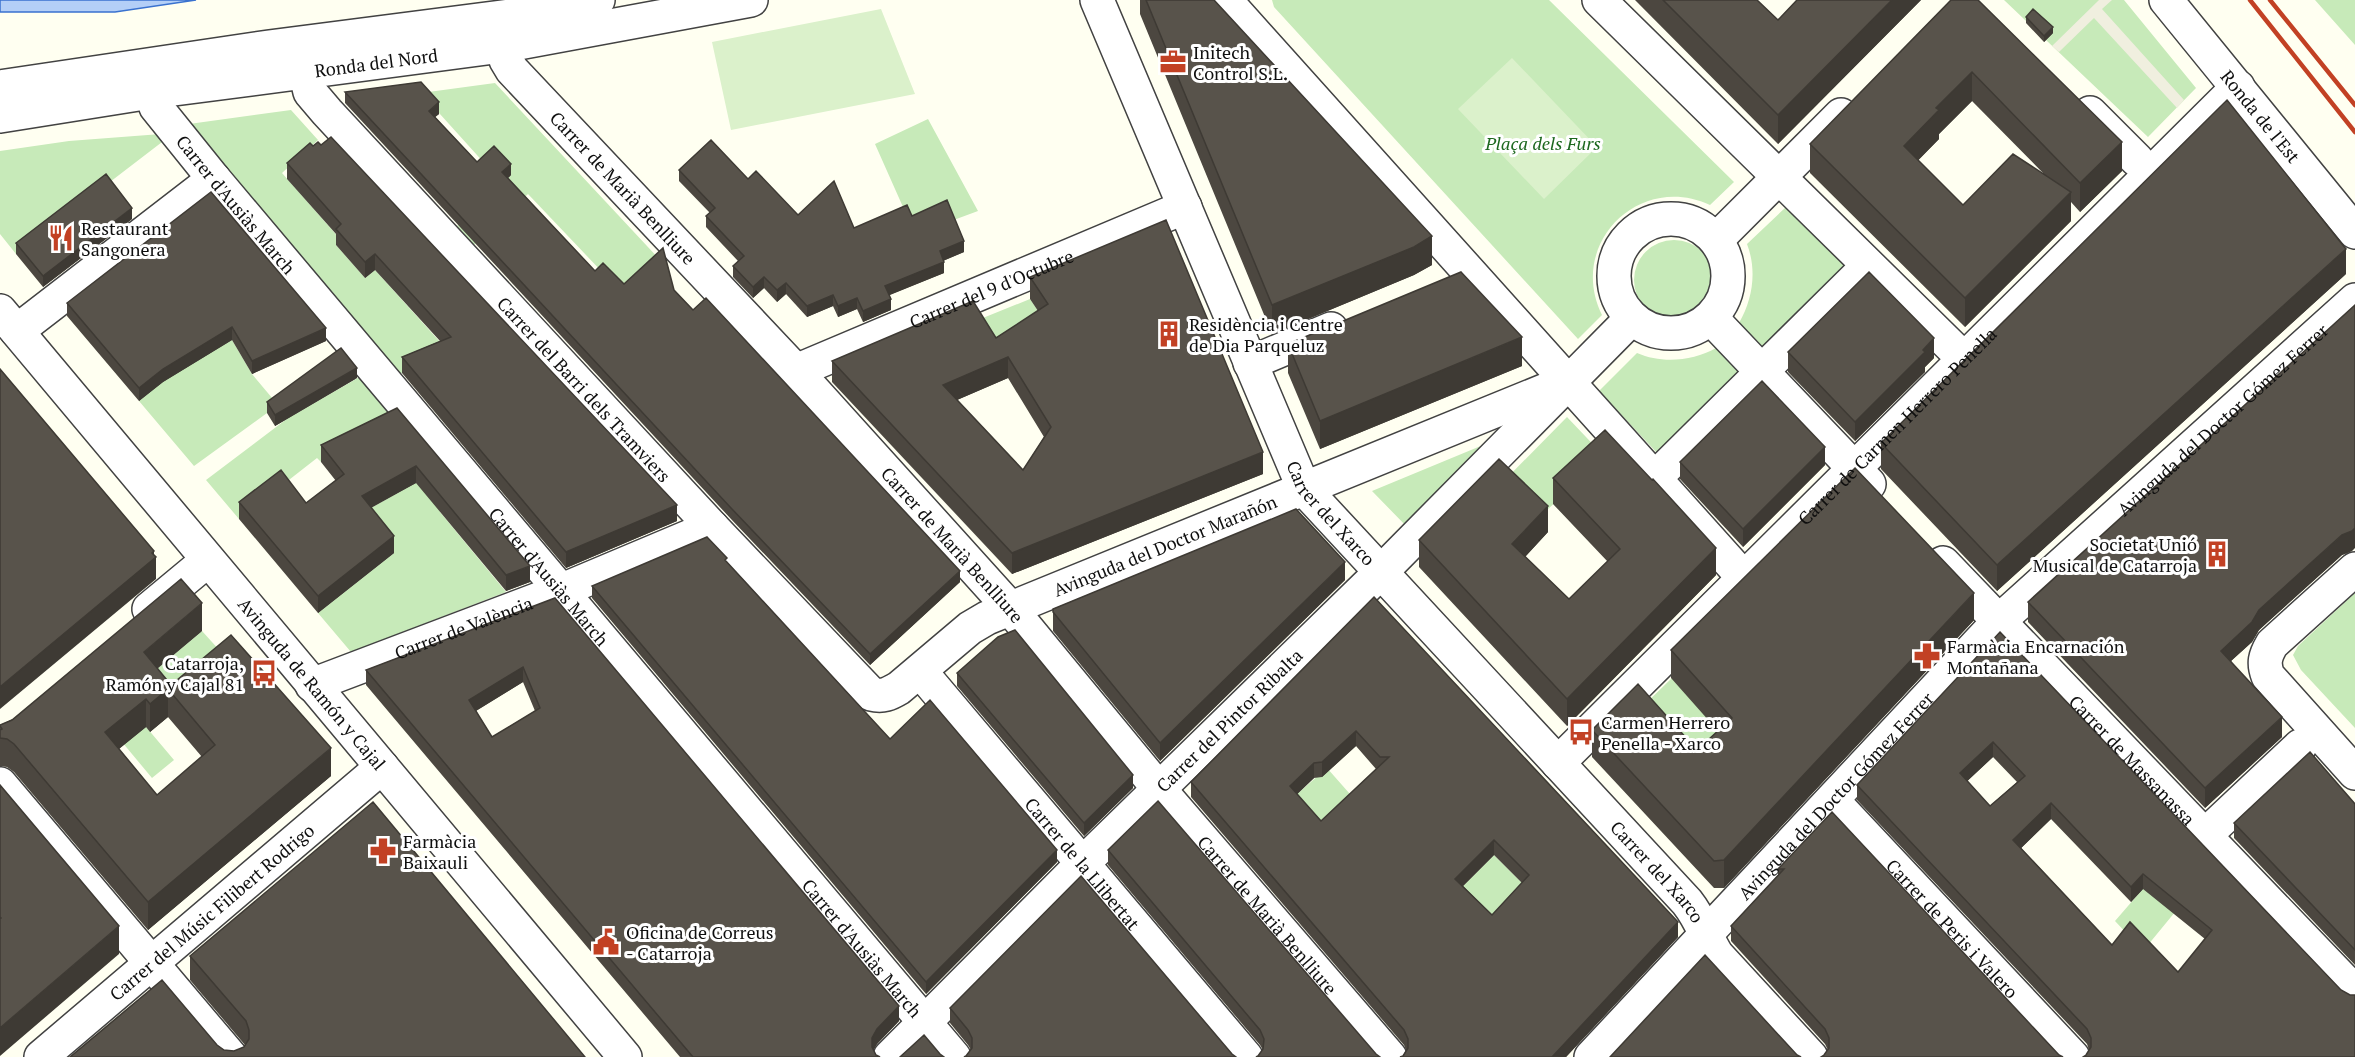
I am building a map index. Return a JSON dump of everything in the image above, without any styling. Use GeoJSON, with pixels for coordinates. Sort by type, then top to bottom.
{"type":"FeatureCollection","features":[{"type":"Feature","properties":{"kind":"street","name":"Ronda del Nord"},"geometry":{"type":"LineString","coordinates":[[0,87],[269,47],[518,15],[598,0]]}},
{"type":"Feature","properties":{"kind":"street","name":"Ronda del Nord"},"geometry":{"type":"LineString","coordinates":[[0,116],[151,92],[502,46],[751,0]]}},
{"type":"Feature","properties":{"kind":"street","name":"Carrer del Xarco"},"geometry":{"type":"LineString","coordinates":[[1097,0],[1304,489],[1687,902],[1699,917],[1717,955],[1811,1057]]}},
{"type":"Feature","properties":{"kind":"street"},"geometry":{"type":"LineString","coordinates":[[1599,0],[1964,359]]}},
{"type":"Feature","properties":{"kind":"street","name":"Ronda de l'Est"},"geometry":{"type":"LineString","coordinates":[[2166,0],[2355,232]]}},
{"type":"Feature","properties":{"kind":"street"},"geometry":{"type":"LineString","coordinates":[[1229,3],[1452,274],[1568,381],[1744,578]]}},
{"type":"Feature","properties":{"kind":"street","name":"Carrer de Marià Benlliure"},"geometry":{"type":"LineString","coordinates":[[502,46],[512,70],[796,372],[1010,608],[1159,789],[1390,1057]]}},
{"type":"Feature","properties":{"kind":"street","name":"Carrer del Barri dels Tramviers"},"geometry":{"type":"LineString","coordinates":[[305,71],[310,92],[327,112],[863,687],[871,694],[879,696]]}},
{"type":"Feature","properties":{"kind":"street","name":"Carrer de Carmen Herrero Penella"},"geometry":{"type":"LineString","coordinates":[[1558,763],[2238,87]]}},
{"type":"Feature","properties":{"kind":"street"},"geometry":{"type":"LineString","coordinates":[[1716,240],[1864,91]]}},
{"type":"Feature","properties":{"kind":"street","name":"Carrer d'Ausiàs March"},"geometry":{"type":"LineString","coordinates":[[151,92],[156,107],[214,178],[954,1057]]}},
{"type":"Feature","properties":{"kind":"street"},"geometry":{"type":"LineString","coordinates":[[2073,96],[2137,160]]}},
{"type":"Feature","properties":{"kind":"street"},"geometry":{"type":"LineString","coordinates":[[9,321],[214,178]]}},
{"type":"Feature","properties":{"kind":"street","name":"Carrer del 9 d'Octubre"},"geometry":{"type":"LineString","coordinates":[[796,372],[1185,207]]}},
{"type":"Feature","properties":{"kind":"street"},"geometry":{"type":"LineString","coordinates":[[1667,219],[1685,220],[1702,228],[1716,240],[1725,255],[1728,272],[1727,288],[1721,304],[1711,318],[1696,328],[1680,333],[1663,333],[1646,328],[1632,318],[1621,303],[1615,285],[1615,267],[1621,249],[1633,234],[1648,224],[1667,219]]}},
{"type":"Feature","properties":{"kind":"street"},"geometry":{"type":"LineString","coordinates":[[1665,468],[1859,275]]}},
{"type":"Feature","properties":{"kind":"street","name":"Avinguda del Doctor Gómez Ferrer"},"geometry":{"type":"LineString","coordinates":[[1592,1057],[1999,621],[2355,300]]}},
{"type":"Feature","properties":{"kind":"street"},"geometry":{"type":"LineString","coordinates":[[1250,363],[1364,316]]}},
{"type":"Feature","properties":{"kind":"street"},"geometry":{"type":"LineString","coordinates":[[1568,381],[1632,318]]}},
{"type":"Feature","properties":{"kind":"street"},"geometry":{"type":"LineString","coordinates":[[1711,318],[1892,509]]}},
{"type":"Feature","properties":{"kind":"street","name":"Avinguda de Ramón y Cajal"},"geometry":{"type":"LineString","coordinates":[[9,321],[312,686],[625,1057]]}},
{"type":"Feature","properties":{"kind":"street","name":"Avinguda del Doctor Marañón"},"geometry":{"type":"LineString","coordinates":[[879,696],[899,688],[970,628],[1010,608],[1568,381]]}},
{"type":"Feature","properties":{"kind":"street","name":"Carrer del Pintor Ribalta"},"geometry":{"type":"LineString","coordinates":[[890,1057],[1083,863],[1380,573],[1568,381]]}},
{"type":"Feature","properties":{"kind":"street","name":"Carrer de València"},"geometry":{"type":"LineString","coordinates":[[312,686],[560,591],[712,527]]}},
{"type":"Feature","properties":{"kind":"street","name":"Carrer de Massanassa"},"geometry":{"type":"LineString","coordinates":[[1923,542],[2355,993]]}},
{"type":"Feature","properties":{"kind":"street"},"geometry":{"type":"LineString","coordinates":[[126,628],[207,560]]}},
{"type":"Feature","properties":{"kind":"street"},"geometry":{"type":"LineString","coordinates":[[2355,569],[2272,644],[2265,656],[2264,667],[2268,676],[2355,773]]}},
{"type":"Feature","properties":{"kind":"street","name":"Carrer de la Llibertat"},"geometry":{"type":"LineString","coordinates":[[920,671],[1246,1057]]}},
{"type":"Feature","properties":{"kind":"street"},"geometry":{"type":"LineString","coordinates":[[2215,826],[2300,746]]}},
{"type":"Feature","properties":{"kind":"street","name":"Carrer del Músic Filibert Rodrigo"},"geometry":{"type":"LineString","coordinates":[[40,1057],[382,767]]}},
{"type":"Feature","properties":{"kind":"street"},"geometry":{"type":"LineString","coordinates":[[0,784],[231,1057]]}},
{"type":"Feature","properties":{"kind":"street","name":"Carrer de Peris i Valero"},"geometry":{"type":"LineString","coordinates":[[1832,800],[2073,1057]]}},
{"type":"Feature","properties":{"kind":"green space","name":"Plaça dels Furs"},"geometry":{"type":"Polygon","coordinates":[[[1272,0],[1549,0],[1734,182],[1710,205],[1684,197],[1658,198],[1635,207],[1616,221],[1602,240],[1594,263],[1594,289],[1602,315],[1578,339],[1274,7],[1272,0]]]}},
{"type":"Feature","properties":{"kind":"green space"},"geometry":{"type":"Polygon","coordinates":[[[2004,0],[2124,0],[2196,88],[2148,137],[2004,0]]]}},
{"type":"Feature","properties":{"kind":"green space"},"geometry":{"type":"Polygon","coordinates":[[[2315,0],[2355,0],[2355,45],[2315,0]]]}},
{"type":"Feature","properties":{"kind":"green space"},"geometry":{"type":"Polygon","coordinates":[[[881,9],[915,94],[731,130],[712,42],[881,9]]]}},
{"type":"Feature","properties":{"kind":"green space"},"geometry":{"type":"Polygon","coordinates":[[[1512,58],[1597,147],[1544,199],[1458,109],[1512,58]]]}},
{"type":"Feature","properties":{"kind":"green space"},"geometry":{"type":"Polygon","coordinates":[[[495,83],[661,261],[624,295],[528,194],[474,245],[457,226],[511,175],[486,165],[421,93],[495,83]]]}},
{"type":"Feature","properties":{"kind":"green space"},"geometry":{"type":"Polygon","coordinates":[[[291,110],[318,140],[282,173],[341,240],[336,245],[365,278],[375,270],[450,353],[399,374],[189,124],[291,110]]]}},
{"type":"Feature","properties":{"kind":"green space"},"geometry":{"type":"Polygon","coordinates":[[[928,119],[978,211],[951,221],[907,216],[875,144],[928,119]]]}},
{"type":"Feature","properties":{"kind":"green space"},"geometry":{"type":"Polygon","coordinates":[[[161,134],[166,139],[16,254],[0,234],[0,151],[69,141],[161,134]]]}},
{"type":"Feature","properties":{"kind":"green space"},"geometry":{"type":"Polygon","coordinates":[[[1786,207],[1848,269],[1765,350],[1739,323],[1748,304],[1752,284],[1752,264],[1747,244],[1786,207]]]}},
{"type":"Feature","properties":{"kind":"green space"},"geometry":{"type":"Polygon","coordinates":[[[1674,240],[1689,243],[1702,252],[1711,265],[1714,280],[1711,295],[1702,308],[1689,317],[1674,320],[1659,317],[1646,308],[1637,295],[1634,280],[1637,265],[1646,252],[1659,243],[1674,240]]]}},
{"type":"Feature","properties":{"kind":"green space"},"geometry":{"type":"Polygon","coordinates":[[[1030,299],[1048,326],[996,359],[973,322],[1030,299]]]}},
{"type":"Feature","properties":{"kind":"green space"},"geometry":{"type":"Polygon","coordinates":[[[232,340],[252,374],[278,405],[194,466],[139,401],[168,377],[232,340]]]}},
{"type":"Feature","properties":{"kind":"green space"},"geometry":{"type":"Polygon","coordinates":[[[1716,348],[1742,374],[1659,455],[1599,391],[1637,353],[1657,359],[1677,360],[1697,356],[1716,348]]]}},
{"type":"Feature","properties":{"kind":"green space"},"geometry":{"type":"Polygon","coordinates":[[[363,375],[403,422],[321,462],[317,458],[239,519],[206,480],[288,418],[363,375]]]}},
{"type":"Feature","properties":{"kind":"green space"},"geometry":{"type":"Polygon","coordinates":[[[1567,417],[1605,457],[1536,520],[1499,486],[1567,417]]]}},
{"type":"Feature","properties":{"kind":"green space"},"geometry":{"type":"Polygon","coordinates":[[[1500,438],[1410,530],[1372,491],[1500,438]]]}},
{"type":"Feature","properties":{"kind":"green space"},"geometry":{"type":"Polygon","coordinates":[[[442,468],[440,512],[506,592],[351,652],[318,613],[394,553],[362,513],[442,468]]]}},
{"type":"Feature","properties":{"kind":"green space"},"geometry":{"type":"Polygon","coordinates":[[[2355,593],[2355,728],[2301,670],[2293,655],[2298,646],[2355,593]]]}},
{"type":"Feature","properties":{"kind":"green space"},"geometry":{"type":"Polygon","coordinates":[[[202,631],[231,663],[171,713],[144,680],[202,631]]]}},
{"type":"Feature","properties":{"kind":"green space"},"geometry":{"type":"Polygon","coordinates":[[[98,670],[174,760],[152,778],[77,688],[98,670]]]}},
{"type":"Feature","properties":{"kind":"green space"},"geometry":{"type":"Polygon","coordinates":[[[1672,678],[1732,746],[1697,778],[1638,711],[1672,678]]]}},
{"type":"Feature","properties":{"kind":"green space"},"geometry":{"type":"Polygon","coordinates":[[[1327,768],[1357,802],[1321,836],[1289,801],[1327,768]]]}},
{"type":"Feature","properties":{"kind":"green space"},"geometry":{"type":"Polygon","coordinates":[[[2186,839],[2212,867],[2143,951],[2115,921],[2186,839]]]}},
{"type":"Feature","properties":{"kind":"green space"},"geometry":{"type":"Polygon","coordinates":[[[1494,855],[1529,890],[1492,930],[1455,894],[1494,855]]]}},
{"type":"Feature","properties":{"kind":"shaded area"},"geometry":{"type":"Polygon","coordinates":[[[2099,0],[2112,0],[2102,9],[2184,100],[2177,108],[2094,18],[2059,52],[2052,46],[2099,0]]]}},
{"type":"Feature","properties":{"kind":"water"},"geometry":{"type":"Polygon","coordinates":[[[0,0],[196,0],[115,12],[0,12],[0,0]]]}},
{"type":"Feature","properties":{"kind":"building"},"geometry":{"type":"Polygon","coordinates":[[[1146,0],[1214,0],[1432,236],[1414,247],[1272,305],[1146,0]]]}},
{"type":"Feature","properties":{"kind":"building"},"geometry":{"type":"Polygon","coordinates":[[[1663,0],[1757,0],[1778,20],[1797,0],[1892,0],[1778,115],[1663,0]]]}},
{"type":"Feature","properties":{"kind":"building"},"geometry":{"type":"Polygon","coordinates":[[[1951,0],[1978,0],[2122,142],[2080,183],[1972,72],[1936,108],[1939,110],[1904,146],[1963,205],[2013,154],[2071,192],[1965,298],[1810,144],[1951,0]]]}},
{"type":"Feature","properties":{"kind":"building"},"geometry":{"type":"Polygon","coordinates":[[[2033,9],[2053,27],[2044,36],[2026,17],[2033,9]]]}},
{"type":"Feature","properties":{"kind":"building"},"geometry":{"type":"Polygon","coordinates":[[[421,82],[439,102],[429,111],[477,162],[494,146],[511,164],[502,172],[595,271],[603,263],[624,284],[663,248],[674,290],[693,310],[706,298],[960,571],[870,654],[731,508],[345,92],[421,82]]]}},
{"type":"Feature","properties":{"kind":"building"},"geometry":{"type":"Polygon","coordinates":[[[2227,100],[2346,249],[1997,565],[1881,443],[2227,100]]]}},
{"type":"Feature","properties":{"kind":"building"},"geometry":{"type":"Polygon","coordinates":[[[331,137],[677,505],[566,552],[402,357],[451,337],[375,254],[365,262],[336,229],[341,224],[287,163],[310,143],[313,146],[318,142],[321,145],[331,137]]]}},
{"type":"Feature","properties":{"kind":"building"},"geometry":{"type":"Polygon","coordinates":[[[711,140],[748,179],[756,171],[798,215],[834,181],[854,228],[907,205],[912,216],[947,200],[964,241],[940,251],[944,262],[885,286],[891,299],[863,311],[857,298],[838,306],[833,295],[807,306],[786,283],[777,290],[764,277],[753,287],[733,266],[744,256],[706,216],[715,208],[679,170],[711,140]]]}},
{"type":"Feature","properties":{"kind":"building"},"geometry":{"type":"Polygon","coordinates":[[[106,174],[132,208],[43,276],[16,243],[106,174]]]}},
{"type":"Feature","properties":{"kind":"building"},"geometry":{"type":"Polygon","coordinates":[[[211,192],[326,328],[252,361],[232,327],[163,369],[139,388],[67,303],[211,192]]]}},
{"type":"Feature","properties":{"kind":"building"},"geometry":{"type":"Polygon","coordinates":[[[1166,220],[1263,452],[1012,553],[832,361],[973,301],[996,338],[1048,304],[1030,277],[1166,220]],[[1008,357],[943,385],[1023,470],[1051,427],[1008,357]]]}},
{"type":"Feature","properties":{"kind":"building"},"geometry":{"type":"Polygon","coordinates":[[[1461,272],[1522,337],[1320,421],[1288,344],[1461,272]]]}},
{"type":"Feature","properties":{"kind":"building"},"geometry":{"type":"Polygon","coordinates":[[[1869,272],[1934,338],[1923,350],[1925,352],[1855,422],[1788,352],[1869,272]]]}},
{"type":"Feature","properties":{"kind":"building"},"geometry":{"type":"Polygon","coordinates":[[[2355,305],[2355,528],[2342,535],[2259,610],[2252,622],[2221,651],[2282,717],[2205,788],[2028,602],[2355,305]]]}},
{"type":"Feature","properties":{"kind":"building"},"geometry":{"type":"Polygon","coordinates":[[[341,348],[357,368],[275,415],[267,402],[341,348]]]}},
{"type":"Feature","properties":{"kind":"building"},"geometry":{"type":"Polygon","coordinates":[[[0,369],[154,551],[152,553],[156,557],[0,687],[0,369]]]}},
{"type":"Feature","properties":{"kind":"building"},"geometry":{"type":"Polygon","coordinates":[[[1762,381],[1825,447],[1743,529],[1680,462],[1762,381]]]}},
{"type":"Feature","properties":{"kind":"building"},"geometry":{"type":"Polygon","coordinates":[[[397,408],[530,566],[506,575],[416,466],[362,496],[394,536],[318,596],[239,502],[281,470],[306,503],[344,474],[321,445],[397,408]]]}},
{"type":"Feature","properties":{"kind":"building"},"geometry":{"type":"Polygon","coordinates":[[[1605,430],[1716,548],[1567,699],[1419,540],[1499,459],[1548,506],[1512,544],[1569,599],[1620,549],[1553,478],[1605,430]]]}},
{"type":"Feature","properties":{"kind":"building"},"geometry":{"type":"Polygon","coordinates":[[[1855,468],[1974,593],[1724,860],[1714,861],[1592,730],[1638,684],[1697,750],[1732,718],[1671,650],[1855,468]]]}},
{"type":"Feature","properties":{"kind":"building"},"geometry":{"type":"Polygon","coordinates":[[[1296,509],[1345,562],[1160,743],[1053,612],[1053,609],[1296,509]]]}},
{"type":"Feature","properties":{"kind":"building"},"geometry":{"type":"Polygon","coordinates":[[[707,537],[727,558],[725,560],[890,739],[930,700],[1057,850],[926,982],[592,586],[707,537]]]}},
{"type":"Feature","properties":{"kind":"building"},"geometry":{"type":"Polygon","coordinates":[[[181,579],[202,603],[144,652],[171,685],[231,635],[331,748],[148,902],[14,744],[7,739],[0,738],[2,729],[0,725],[12,720],[181,579]],[[168,689],[150,704],[146,699],[105,732],[157,795],[215,745],[168,689]]]}},
{"type":"Feature","properties":{"kind":"building"},"geometry":{"type":"Polygon","coordinates":[[[1374,597],[1678,922],[1552,1057],[1400,1057],[1408,1048],[1408,1039],[1404,1030],[1191,782],[1374,597]],[[1356,731],[1322,762],[1314,763],[1290,786],[1321,821],[1389,757],[1380,757],[1356,731]],[[1494,840],[1455,879],[1492,915],[1529,875],[1494,840]]]}},
{"type":"Feature","properties":{"kind":"building"},"geometry":{"type":"Polygon","coordinates":[[[555,598],[899,1006],[877,1029],[872,1038],[872,1047],[876,1055],[880,1057],[693,1057],[366,670],[555,598]],[[523,667],[469,700],[492,737],[540,708],[523,667]]]}},
{"type":"Feature","properties":{"kind":"building"},"geometry":{"type":"Polygon","coordinates":[[[1015,630],[1133,775],[1084,823],[957,673],[998,637],[1015,630]]]}},
{"type":"Feature","properties":{"kind":"building"},"geometry":{"type":"Polygon","coordinates":[[[2000,632],[2341,990],[2355,995],[2355,1057],[2083,1057],[2091,1047],[2091,1038],[2087,1029],[1857,785],[2000,632]],[[1993,742],[1960,773],[1990,806],[2025,776],[1993,742]],[[2051,803],[2013,840],[2112,945],[2130,922],[2178,972],[2212,930],[2143,874],[2131,887],[2051,803]]]}},
{"type":"Feature","properties":{"kind":"building"},"geometry":{"type":"Polygon","coordinates":[[[2310,752],[2355,804],[2355,950],[2234,823],[2310,752]]]}},
{"type":"Feature","properties":{"kind":"building"},"geometry":{"type":"Polygon","coordinates":[[[0,785],[119,926],[0,1028],[1,918],[0,785]]]}},
{"type":"Feature","properties":{"kind":"building"},"geometry":{"type":"Polygon","coordinates":[[[1158,801],[1380,1057],[1256,1057],[1263,1049],[1264,1039],[1260,1030],[1108,850],[1158,801]]]}},
{"type":"Feature","properties":{"kind":"building"},"geometry":{"type":"Polygon","coordinates":[[[373,802],[585,1057],[70,1057],[162,980],[217,1045],[224,1050],[234,1051],[244,1047],[249,1039],[246,1021],[190,956],[373,802]]]}},
{"type":"Feature","properties":{"kind":"building"},"geometry":{"type":"Polygon","coordinates":[[[1832,812],[2063,1057],[1821,1057],[1829,1048],[1829,1038],[1825,1029],[1731,926],[1784,869],[1778,869],[1832,812]]]}},
{"type":"Feature","properties":{"kind":"building"},"geometry":{"type":"Polygon","coordinates":[[[1081,876],[1236,1057],[964,1057],[972,1048],[972,1038],[950,1008],[1081,876]]]}},
{"type":"Feature","properties":{"kind":"building"},"geometry":{"type":"Polygon","coordinates":[[[1705,955],[1797,1055],[1801,1057],[1610,1057],[1705,955]]]}},
{"type":"Feature","properties":{"kind":"building"},"geometry":{"type":"Polygon","coordinates":[[[924,1035],[944,1057],[900,1057],[924,1035]]]}},
{"type":"Feature","properties":{"kind":"railway"},"geometry":{"type":"LineString","coordinates":[[2250,0],[2355,132]]}},
{"type":"Feature","properties":{"kind":"railway"},"geometry":{"type":"LineString","coordinates":[[2270,0],[2355,105]]}},
{"type":"Feature","properties":{"kind":"place","name":"Initech Control S.L."},"geometry":{"type":"Point","coordinates":[1173,62]}},
{"type":"Feature","properties":{"kind":"place","name":"Restaurant Sangonera"},"geometry":{"type":"Point","coordinates":[61,238]}},
{"type":"Feature","properties":{"kind":"place","name":"Residència i Centre de Dia Parqueluz"},"geometry":{"type":"Point","coordinates":[1169,334]}},
{"type":"Feature","properties":{"kind":"place","name":"Societat Unió Musical de Catarroja"},"geometry":{"type":"Point","coordinates":[2217,554]}},
{"type":"Feature","properties":{"kind":"place","name":"Farmàcia Encarnación Montañana"},"geometry":{"type":"Point","coordinates":[1927,656]}},
{"type":"Feature","properties":{"kind":"place","name":"Catarroja, Ramón y Cajal 81"},"geometry":{"type":"Point","coordinates":[264,673]}},
{"type":"Feature","properties":{"kind":"place","name":"Carmen Herrero Penella - Xarco"},"geometry":{"type":"Point","coordinates":[1581,732]}},
{"type":"Feature","properties":{"kind":"place","name":"Farmàcia Baixauli"},"geometry":{"type":"Point","coordinates":[383,851]}},
{"type":"Feature","properties":{"kind":"place","name":"Oficina de Correus - Catarroja"},"geometry":{"type":"Point","coordinates":[606,942]}}]}
